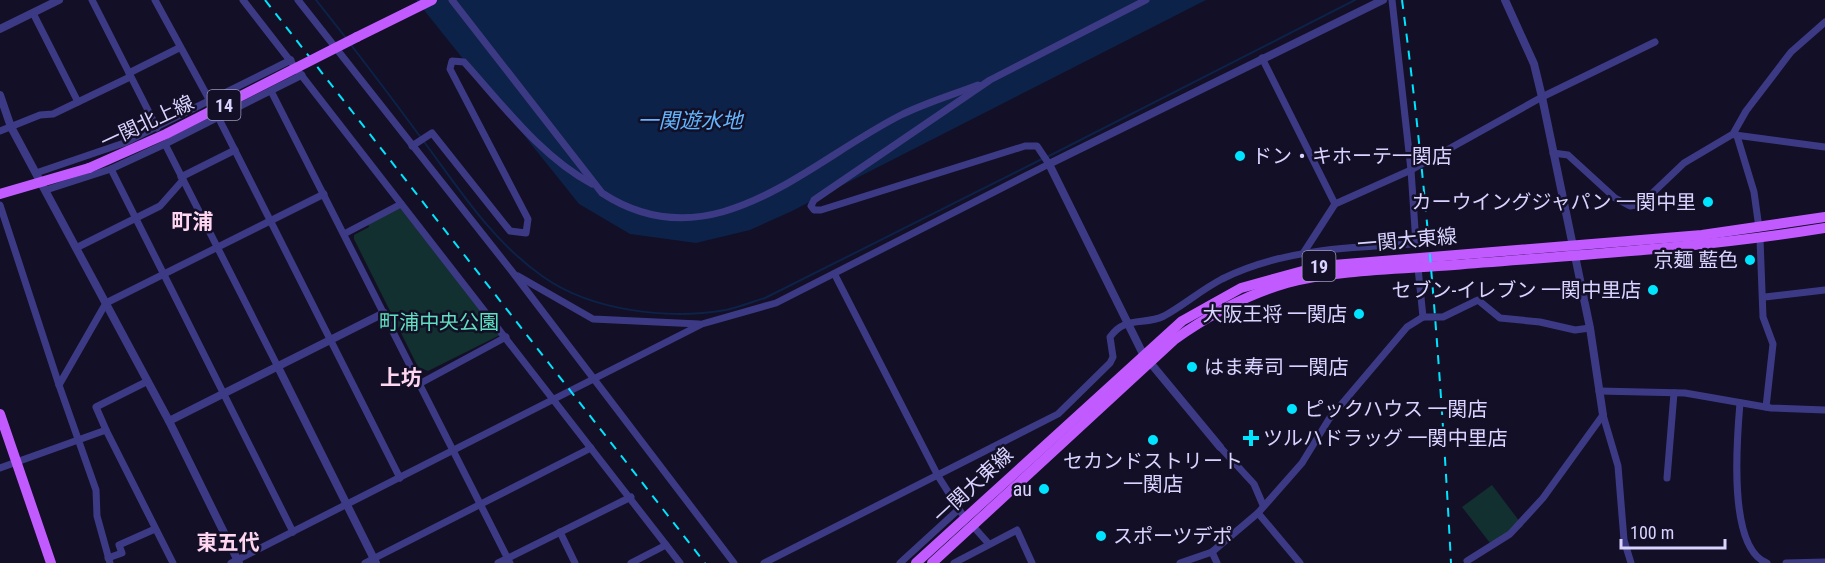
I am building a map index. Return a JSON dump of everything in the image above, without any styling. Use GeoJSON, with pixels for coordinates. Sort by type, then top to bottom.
{"type":"FeatureCollection","features":[{"type":"Feature","properties":{"kind":"main road","name":"一関北上線"},"geometry":{"type":"LineString","coordinates":[[1,190],[41,182],[89,168],[166,134],[432,0]]}},
{"type":"Feature","properties":{"kind":"main road","name":"一関大東線"},"geometry":{"type":"LineString","coordinates":[[1760,233],[1825,217]]}},
{"type":"Feature","properties":{"kind":"main road","name":"一関大東線"},"geometry":{"type":"LineString","coordinates":[[1146,358],[1197,323],[1259,292],[1316,278],[1573,250],[1825,228]]}},
{"type":"Feature","properties":{"kind":"main road","name":"一関大東線"},"geometry":{"type":"LineString","coordinates":[[916,563],[1146,358],[1182,321],[1241,288],[1292,272],[1321,266],[1573,250]]}},
{"type":"Feature","properties":{"kind":"main road"},"geometry":{"type":"LineString","coordinates":[[0,414],[51,563]]}},
{"type":"Feature","properties":{"kind":"main road","name":"一関大東線"},"geometry":{"type":"LineString","coordinates":[[932,563],[965,517]]}},
{"type":"Feature","properties":{"kind":"street"},"geometry":{"type":"LineString","coordinates":[[0,29],[59,0]]}},
{"type":"Feature","properties":{"kind":"street"},"geometry":{"type":"LineString","coordinates":[[92,0],[157,128]]}},
{"type":"Feature","properties":{"kind":"street"},"geometry":{"type":"LineString","coordinates":[[155,0],[179,48],[210,101],[400,478]]}},
{"type":"Feature","properties":{"kind":"street"},"geometry":{"type":"LineString","coordinates":[[243,0],[680,563]]}},
{"type":"Feature","properties":{"kind":"street"},"geometry":{"type":"LineString","coordinates":[[298,0],[514,274],[734,563]]}},
{"type":"Feature","properties":{"kind":"street"},"geometry":{"type":"LineString","coordinates":[[452,0],[597,186]]}},
{"type":"Feature","properties":{"kind":"street"},"geometry":{"type":"LineString","coordinates":[[414,145],[432,133],[510,231],[526,233],[528,219],[450,69],[452,62],[464,62],[528,132],[579,177],[597,186],[619,204],[636,211],[667,218],[712,217],[740,207],[790,180],[901,114],[990,80],[1146,0]]}},
{"type":"Feature","properties":{"kind":"street"},"geometry":{"type":"LineString","coordinates":[[0,95],[11,127],[169,421],[236,562],[702,324],[776,303],[835,275],[1048,163],[1383,0]]}},
{"type":"Feature","properties":{"kind":"street"},"geometry":{"type":"LineString","coordinates":[[764,563],[1058,414],[1110,363],[1113,357],[1110,337],[1126,323],[1156,319],[1225,278],[1304,252],[1416,244],[1411,170],[1392,0]]}},
{"type":"Feature","properties":{"kind":"street"},"geometry":{"type":"LineString","coordinates":[[1505,0],[1534,64],[1542,97],[1590,328],[1602,415],[1618,466],[1624,540],[1631,563]]}},
{"type":"Feature","properties":{"kind":"street"},"geometry":{"type":"LineString","coordinates":[[33,14],[78,102]]}},
{"type":"Feature","properties":{"kind":"street"},"geometry":{"type":"LineString","coordinates":[[1553,153],[1568,155],[1616,198],[1630,206],[1641,204],[1684,164],[1735,135],[1746,111],[1791,52],[1825,22]]}},
{"type":"Feature","properties":{"kind":"street"},"geometry":{"type":"LineString","coordinates":[[1304,252],[1335,204],[1411,170],[1542,97],[1654,42]]}},
{"type":"Feature","properties":{"kind":"street"},"geometry":{"type":"LineString","coordinates":[[0,131],[40,115],[53,114],[179,48]]}},
{"type":"Feature","properties":{"kind":"street"},"geometry":{"type":"LineString","coordinates":[[1262,58],[1335,204]]}},
{"type":"Feature","properties":{"kind":"street"},"geometry":{"type":"LineString","coordinates":[[41,182],[89,157],[157,128],[291,60]]}},
{"type":"Feature","properties":{"kind":"street"},"geometry":{"type":"LineString","coordinates":[[41,182],[111,169],[302,75]]}},
{"type":"Feature","properties":{"kind":"street"},"geometry":{"type":"LineString","coordinates":[[990,80],[814,200],[811,206],[813,210],[1024,146],[1036,146],[1042,150],[1126,323],[1146,358],[1254,484],[1263,505]]}},
{"type":"Feature","properties":{"kind":"street"},"geometry":{"type":"LineString","coordinates":[[272,91],[508,561]]}},
{"type":"Feature","properties":{"kind":"street"},"geometry":{"type":"LineString","coordinates":[[1735,135],[1825,147]]}},
{"type":"Feature","properties":{"kind":"street"},"geometry":{"type":"LineString","coordinates":[[1735,135],[1754,192],[1760,233],[1765,297],[1764,317],[1773,344],[1766,407]]}},
{"type":"Feature","properties":{"kind":"street"},"geometry":{"type":"LineString","coordinates":[[165,144],[347,505],[371,562],[591,448]]}},
{"type":"Feature","properties":{"kind":"street"},"geometry":{"type":"LineString","coordinates":[[76,248],[160,206],[182,179],[235,150]]}},
{"type":"Feature","properties":{"kind":"street"},"geometry":{"type":"LineString","coordinates":[[111,169],[293,532]]}},
{"type":"Feature","properties":{"kind":"street"},"geometry":{"type":"LineString","coordinates":[[58,385],[106,303],[324,194]]}},
{"type":"Feature","properties":{"kind":"street"},"geometry":{"type":"LineString","coordinates":[[344,234],[401,204]]}},
{"type":"Feature","properties":{"kind":"street"},"geometry":{"type":"LineString","coordinates":[[0,205],[58,385],[96,490],[97,516],[109,560],[122,554],[119,546],[155,529]]}},
{"type":"Feature","properties":{"kind":"street"},"geometry":{"type":"LineString","coordinates":[[1418,268],[1423,317]]}},
{"type":"Feature","properties":{"kind":"street"},"geometry":{"type":"LineString","coordinates":[[514,274],[593,319],[702,324]]}},
{"type":"Feature","properties":{"kind":"street"},"geometry":{"type":"LineString","coordinates":[[835,275],[938,476],[965,517],[988,543]]}},
{"type":"Feature","properties":{"kind":"street"},"geometry":{"type":"LineString","coordinates":[[1765,297],[1825,290]]}},
{"type":"Feature","properties":{"kind":"street"},"geometry":{"type":"LineString","coordinates":[[1180,563],[1212,552],[1258,513],[1302,463],[1336,410],[1407,327],[1423,317],[1443,316],[1478,300],[1500,318],[1540,322],[1575,330],[1590,328]]}},
{"type":"Feature","properties":{"kind":"street"},"geometry":{"type":"LineString","coordinates":[[169,421],[384,313]]}},
{"type":"Feature","properties":{"kind":"street"},"geometry":{"type":"LineString","coordinates":[[419,384],[506,337]]}},
{"type":"Feature","properties":{"kind":"street"},"geometry":{"type":"LineString","coordinates":[[146,382],[96,407],[172,563]]}},
{"type":"Feature","properties":{"kind":"street"},"geometry":{"type":"LineString","coordinates":[[1599,391],[1674,393],[1766,407],[1825,410]]}},
{"type":"Feature","properties":{"kind":"street"},"geometry":{"type":"LineString","coordinates":[[1667,478],[1674,393]]}},
{"type":"Feature","properties":{"kind":"street"},"geometry":{"type":"LineString","coordinates":[[1740,403],[1738,517],[1758,557],[1767,563]]}},
{"type":"Feature","properties":{"kind":"street"},"geometry":{"type":"LineString","coordinates":[[1467,561],[1510,534],[1543,498],[1602,415]]}},
{"type":"Feature","properties":{"kind":"street"},"geometry":{"type":"LineString","coordinates":[[0,468],[106,430]]}},
{"type":"Feature","properties":{"kind":"street"},"geometry":{"type":"LineString","coordinates":[[498,563],[508,561],[631,497]]}},
{"type":"Feature","properties":{"kind":"street"},"geometry":{"type":"LineString","coordinates":[[1258,513],[1300,563]]}},
{"type":"Feature","properties":{"kind":"street"},"geometry":{"type":"LineString","coordinates":[[900,563],[965,517]]}},
{"type":"Feature","properties":{"kind":"street"},"geometry":{"type":"LineString","coordinates":[[954,563],[988,543],[1017,530],[1032,563]]}},
{"type":"Feature","properties":{"kind":"street"},"geometry":{"type":"LineString","coordinates":[[560,532],[575,563]]}},
{"type":"Feature","properties":{"kind":"street"},"geometry":{"type":"LineString","coordinates":[[631,563],[666,545]]}},
{"type":"Feature","properties":{"kind":"street"},"geometry":{"type":"LineString","coordinates":[[1212,552],[1217,563]]}},
{"type":"Feature","properties":{"kind":"street"},"geometry":{"type":"LineString","coordinates":[[1786,563],[1825,562]]}},
{"type":"Feature","properties":{"kind":"green space","name":"町浦中央公園"},"geometry":{"type":"Polygon","coordinates":[[[400,208],[500,335],[428,371],[418,367],[354,239],[354,235],[369,227],[368,224],[400,208]]]}},
{"type":"Feature","properties":{"kind":"green space"},"geometry":{"type":"Polygon","coordinates":[[[1492,485],[1523,526],[1494,548],[1462,507],[1492,485]]]}},
{"type":"Feature","properties":{"kind":"water","name":"一関遊水地"},"geometry":{"type":"Polygon","coordinates":[[[416,0],[1206,0],[790,212],[750,230],[696,243],[630,234],[579,204],[416,0]]]}},
{"type":"Feature","properties":{"kind":"waterway"},"geometry":{"type":"LineString","coordinates":[[316,0],[346,38]]}},
{"type":"Feature","properties":{"kind":"waterway"},"geometry":{"type":"LineString","coordinates":[[1047,157],[1355,0]]}},
{"type":"Feature","properties":{"kind":"waterway"},"geometry":{"type":"LineString","coordinates":[[351,45],[471,206],[511,250],[542,276],[562,288],[606,305],[630,310],[679,314],[703,313],[726,310],[765,298],[1042,159]]}},
{"type":"Feature","properties":{"kind":"railway"},"geometry":{"type":"LineString","coordinates":[[265,0],[705,563]]}},
{"type":"Feature","properties":{"kind":"railway"},"geometry":{"type":"LineString","coordinates":[[1402,0],[1419,140],[1432,281],[1451,563]]}},
{"type":"Feature","properties":{"kind":"place","name":"ドン・キホーテ一関店"},"geometry":{"type":"Point","coordinates":[1240,156]}},
{"type":"Feature","properties":{"kind":"place","name":"カーウイングジャパン 一関中里"},"geometry":{"type":"Point","coordinates":[1708,202]}},
{"type":"Feature","properties":{"kind":"place","name":"京麺 藍色"},"geometry":{"type":"Point","coordinates":[1750,260]}},
{"type":"Feature","properties":{"kind":"place","name":"セブン-イレブン 一関中里店"},"geometry":{"type":"Point","coordinates":[1653,290]}},
{"type":"Feature","properties":{"kind":"place","name":"大阪王将 一関店"},"geometry":{"type":"Point","coordinates":[1359,314]}},
{"type":"Feature","properties":{"kind":"place","name":"はま寿司 一関店"},"geometry":{"type":"Point","coordinates":[1192,367]}},
{"type":"Feature","properties":{"kind":"place","name":"ピックハウス 一関店"},"geometry":{"type":"Point","coordinates":[1292,409]}},
{"type":"Feature","properties":{"kind":"place","name":"ツルハドラッグ 一関中里店"},"geometry":{"type":"Point","coordinates":[1251,438]}},
{"type":"Feature","properties":{"kind":"place","name":"セカンドストリート 一関店"},"geometry":{"type":"Point","coordinates":[1153,440]}},
{"type":"Feature","properties":{"kind":"place","name":"au"},"geometry":{"type":"Point","coordinates":[1044,489]}},
{"type":"Feature","properties":{"kind":"place","name":"スポーツデポ"},"geometry":{"type":"Point","coordinates":[1101,536]}},
{"type":"Feature","properties":{"kind":"district","name":"町浦"},"geometry":{"type":"Point","coordinates":[192,222]}},
{"type":"Feature","properties":{"kind":"district","name":"上坊"},"geometry":{"type":"Point","coordinates":[401,378]}},
{"type":"Feature","properties":{"kind":"district","name":"東五代"},"geometry":{"type":"Point","coordinates":[228,543]}}]}
